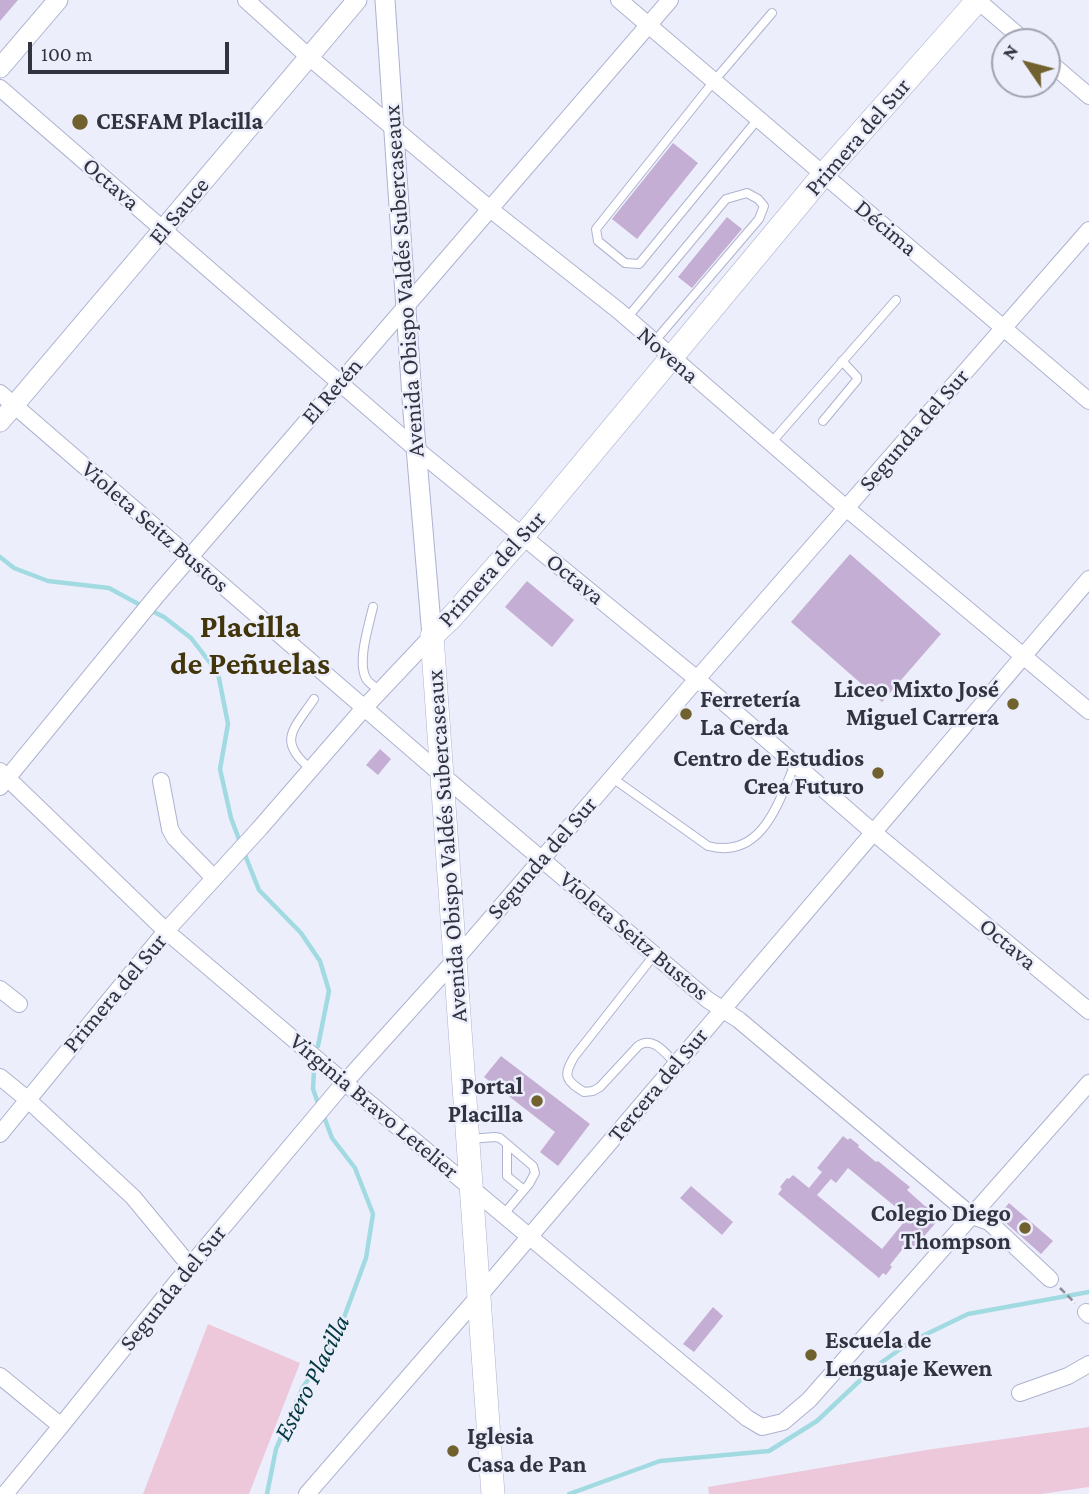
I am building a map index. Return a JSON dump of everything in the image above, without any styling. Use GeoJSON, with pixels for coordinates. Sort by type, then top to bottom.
{"type":"FeatureCollection","features":[{"type":"Feature","properties":{"kind":"main road","name":"Primera del Sur"},"geometry":{"type":"LineString","coordinates":[[432,636],[523,536],[663,350],[978,0]]}},
{"type":"Feature","properties":{"kind":"main road","name":"Avenida Obispo Valdés Subercaseaux"},"geometry":{"type":"LineString","coordinates":[[432,636],[492,1488]]}},
{"type":"Feature","properties":{"kind":"street"},"geometry":{"type":"LineString","coordinates":[[0,68],[58,0]]}},
{"type":"Feature","properties":{"kind":"street","name":"Novena"},"geometry":{"type":"LineString","coordinates":[[246,0],[309,57],[490,209],[627,318],[846,508],[1089,711]]}},
{"type":"Feature","properties":{"kind":"street","name":"El Sauce"},"geometry":{"type":"LineString","coordinates":[[0,422],[7,399],[163,230],[357,0]]}},
{"type":"Feature","properties":{"kind":"street","name":"Avenida Obispo Valdés Subercaseaux"},"geometry":{"type":"LineString","coordinates":[[385,0],[416,449],[432,636]]}},
{"type":"Feature","properties":{"kind":"street","name":"Décima"},"geometry":{"type":"LineString","coordinates":[[619,0],[1089,401]]}},
{"type":"Feature","properties":{"kind":"street","name":"El Retén"},"geometry":{"type":"LineString","coordinates":[[3,778],[670,0]]}},
{"type":"Feature","properties":{"kind":"street"},"geometry":{"type":"LineString","coordinates":[[978,0],[1010,28]]}},
{"type":"Feature","properties":{"kind":"street"},"geometry":{"type":"LineString","coordinates":[[1061,72],[1089,96]]}},
{"type":"Feature","properties":{"kind":"street","name":"Octava"},"geometry":{"type":"LineString","coordinates":[[0,88],[416,449],[697,679],[873,832],[1089,1011]]}},
{"type":"Feature","properties":{"kind":"street","name":"Segunda del Sur"},"geometry":{"type":"LineString","coordinates":[[5,1494],[190,1266],[341,1086],[455,960],[611,777],[1089,230]]}},
{"type":"Feature","properties":{"kind":"street","name":"Violeta Seitz Bustos"},"geometry":{"type":"LineString","coordinates":[[7,399],[442,775],[708,1000],[739,1020],[972,1216],[989,1222],[1050,1279]]}},
{"type":"Feature","properties":{"kind":"street","name":"Tercera del Sur"},"geometry":{"type":"LineString","coordinates":[[307,1494],[479,1296],[1089,579]]}},
{"type":"Feature","properties":{"kind":"street","name":"Primera del Sur"},"geometry":{"type":"LineString","coordinates":[[0,1134],[166,931],[365,707],[432,636]]}},
{"type":"Feature","properties":{"kind":"street","name":"Virginia Bravo Letelier"},"geometry":{"type":"LineString","coordinates":[[3,778],[166,931],[341,1086],[471,1187],[747,1418],[762,1427],[783,1422],[809,1400],[972,1216]]}},
{"type":"Feature","properties":{"kind":"street"},"geometry":{"type":"LineString","coordinates":[[161,781],[170,829],[175,838],[214,878]]}},
{"type":"Feature","properties":{"kind":"street"},"geometry":{"type":"LineString","coordinates":[[0,989],[19,1004]]}},
{"type":"Feature","properties":{"kind":"street"},"geometry":{"type":"LineString","coordinates":[[0,1077],[27,1098],[133,1197],[190,1266]]}},
{"type":"Feature","properties":{"kind":"street"},"geometry":{"type":"LineString","coordinates":[[972,1216],[1089,1083]]}},
{"type":"Feature","properties":{"kind":"street"},"geometry":{"type":"LineString","coordinates":[[1020,1393],[1054,1382],[1089,1364]]}},
{"type":"Feature","properties":{"kind":"street"},"geometry":{"type":"LineString","coordinates":[[0,1376],[61,1426]]}},
{"type":"Feature","properties":{"kind":"lane"},"geometry":{"type":"LineString","coordinates":[[758,119],[639,264],[625,263],[598,241],[596,229],[772,13]]}},
{"type":"Feature","properties":{"kind":"lane"},"geometry":{"type":"LineString","coordinates":[[627,318],[726,199],[747,194],[758,199],[764,206],[759,219],[663,350]]}},
{"type":"Feature","properties":{"kind":"lane"},"geometry":{"type":"LineString","coordinates":[[771,443],[896,300]]}},
{"type":"Feature","properties":{"kind":"lane"},"geometry":{"type":"LineString","coordinates":[[823,421],[858,380],[842,361]]}},
{"type":"Feature","properties":{"kind":"lane"},"geometry":{"type":"LineString","coordinates":[[373,607],[363,656],[363,671],[368,681],[380,691]]}},
{"type":"Feature","properties":{"kind":"lane"},"geometry":{"type":"LineString","coordinates":[[311,769],[291,747],[290,740],[291,733],[314,699]]}},
{"type":"Feature","properties":{"kind":"lane"},"geometry":{"type":"LineString","coordinates":[[611,777],[708,846],[730,849],[745,844],[769,821],[795,764]]}},
{"type":"Feature","properties":{"kind":"lane"},"geometry":{"type":"LineString","coordinates":[[654,954],[574,1056],[566,1074],[568,1080],[583,1092],[593,1091],[600,1087],[638,1046],[650,1042],[676,1064]]}},
{"type":"Feature","properties":{"kind":"lane"},"geometry":{"type":"LineString","coordinates":[[468,1140],[500,1138],[534,1166],[535,1173],[503,1214]]}},
{"type":"Feature","properties":{"kind":"lane"},"geometry":{"type":"LineString","coordinates":[[507,1145],[507,1176],[524,1190]]}},
{"type":"Feature","properties":{"kind":"path"},"geometry":{"type":"LineString","coordinates":[[1050,1279],[1087,1313]]}},
{"type":"Feature","properties":{"kind":"shaded area"},"geometry":{"type":"Polygon","coordinates":[[[208,1324],[300,1363],[249,1494],[143,1494],[208,1324]]]}},
{"type":"Feature","properties":{"kind":"shaded area"},"geometry":{"type":"Polygon","coordinates":[[[1089,1427],[1089,1487],[1041,1494],[709,1494],[708,1487],[926,1450],[1089,1427]]]}},
{"type":"Feature","properties":{"kind":"building"},"geometry":{"type":"Polygon","coordinates":[[[0,0],[18,0],[0,21],[0,0]]]}},
{"type":"Feature","properties":{"kind":"building"},"geometry":{"type":"Polygon","coordinates":[[[673,143],[698,163],[637,239],[612,219],[673,143]]]}},
{"type":"Feature","properties":{"kind":"building"},"geometry":{"type":"Polygon","coordinates":[[[727,217],[742,229],[692,288],[678,277],[727,217]]]}},
{"type":"Feature","properties":{"kind":"building"},"geometry":{"type":"Polygon","coordinates":[[[850,554],[941,634],[882,702],[791,622],[850,554]]]}},
{"type":"Feature","properties":{"kind":"building"},"geometry":{"type":"Polygon","coordinates":[[[527,581],[574,620],[552,647],[505,607],[527,581]]]}},
{"type":"Feature","properties":{"kind":"building"},"geometry":{"type":"Polygon","coordinates":[[[380,749],[391,759],[378,775],[366,765],[380,749]]]}},
{"type":"Feature","properties":{"kind":"building","name":"Portal Placilla"},"geometry":{"type":"Polygon","coordinates":[[[501,1056],[590,1124],[558,1166],[540,1152],[555,1132],[484,1077],[501,1056]]]}},
{"type":"Feature","properties":{"kind":"building"},"geometry":{"type":"Polygon","coordinates":[[[843,1136],[848,1140],[850,1138],[876,1162],[910,1187],[907,1190],[926,1207],[928,1204],[940,1218],[913,1249],[905,1246],[890,1265],[892,1267],[886,1275],[883,1273],[879,1278],[778,1194],[787,1178],[793,1175],[809,1188],[822,1172],[817,1168],[843,1136]],[[848,1168],[836,1183],[831,1179],[817,1195],[882,1249],[908,1217],[848,1168]]]}},
{"type":"Feature","properties":{"kind":"building"},"geometry":{"type":"Polygon","coordinates":[[[691,1186],[733,1222],[722,1235],[680,1198],[691,1186]]]}},
{"type":"Feature","properties":{"kind":"building","name":"Colegio Diego Thompson"},"geometry":{"type":"Polygon","coordinates":[[[1009,1203],[1053,1241],[1041,1254],[998,1216],[1009,1203]]]}},
{"type":"Feature","properties":{"kind":"building"},"geometry":{"type":"Polygon","coordinates":[[[713,1307],[723,1316],[694,1352],[683,1344],[713,1307]]]}},
{"type":"Feature","properties":{"kind":"waterway","name":"Estero Placilla"},"geometry":{"type":"LineString","coordinates":[[0,557],[14,568],[48,581],[109,588],[142,606]]}},
{"type":"Feature","properties":{"kind":"waterway","name":"Estero Placilla"},"geometry":{"type":"LineString","coordinates":[[150,610],[164,617],[191,638],[218,673],[228,724],[220,769],[231,818],[240,842]]}},
{"type":"Feature","properties":{"kind":"waterway","name":"Estero Placilla"},"geometry":{"type":"LineString","coordinates":[[243,850],[259,890],[301,933],[320,961],[329,991],[318,1046]]}},
{"type":"Feature","properties":{"kind":"waterway","name":"Estero Placilla"},"geometry":{"type":"LineString","coordinates":[[314,1070],[313,1089],[319,1106]]}},
{"type":"Feature","properties":{"kind":"waterway","name":"Estero Placilla"},"geometry":{"type":"LineString","coordinates":[[267,1494],[276,1449],[303,1387],[336,1339],[366,1258],[373,1214],[355,1168],[332,1138],[323,1114]]}},
{"type":"Feature","properties":{"kind":"waterway"},"geometry":{"type":"LineString","coordinates":[[569,1494],[660,1461],[769,1451],[817,1421],[871,1370],[910,1342],[968,1314],[1089,1292]]}},
{"type":"Feature","properties":{"kind":"place","name":"CESFAM Placilla"},"geometry":{"type":"Point","coordinates":[80,122]}},
{"type":"Feature","properties":{"kind":"place","name":"Liceo Mixto José Miguel Carrera"},"geometry":{"type":"Point","coordinates":[1013,704]}},
{"type":"Feature","properties":{"kind":"place","name":"Ferretería La Cerda"},"geometry":{"type":"Point","coordinates":[686,714]}},
{"type":"Feature","properties":{"kind":"place","name":"Centro de Estudios Crea Futuro"},"geometry":{"type":"Point","coordinates":[878,773]}},
{"type":"Feature","properties":{"kind":"place","name":"Portal Placilla"},"geometry":{"type":"Point","coordinates":[537,1101]}},
{"type":"Feature","properties":{"kind":"place","name":"Colegio Diego Thompson"},"geometry":{"type":"Point","coordinates":[1025,1228]}},
{"type":"Feature","properties":{"kind":"place","name":"Escuela de Lenguaje Kewen"},"geometry":{"type":"Point","coordinates":[811,1355]}},
{"type":"Feature","properties":{"kind":"place","name":"Iglesia Casa de Pan"},"geometry":{"type":"Point","coordinates":[453,1451]}},
{"type":"Feature","properties":{"kind":"district","name":"Placilla de Peñuelas"},"geometry":{"type":"Point","coordinates":[250,646]}}]}
